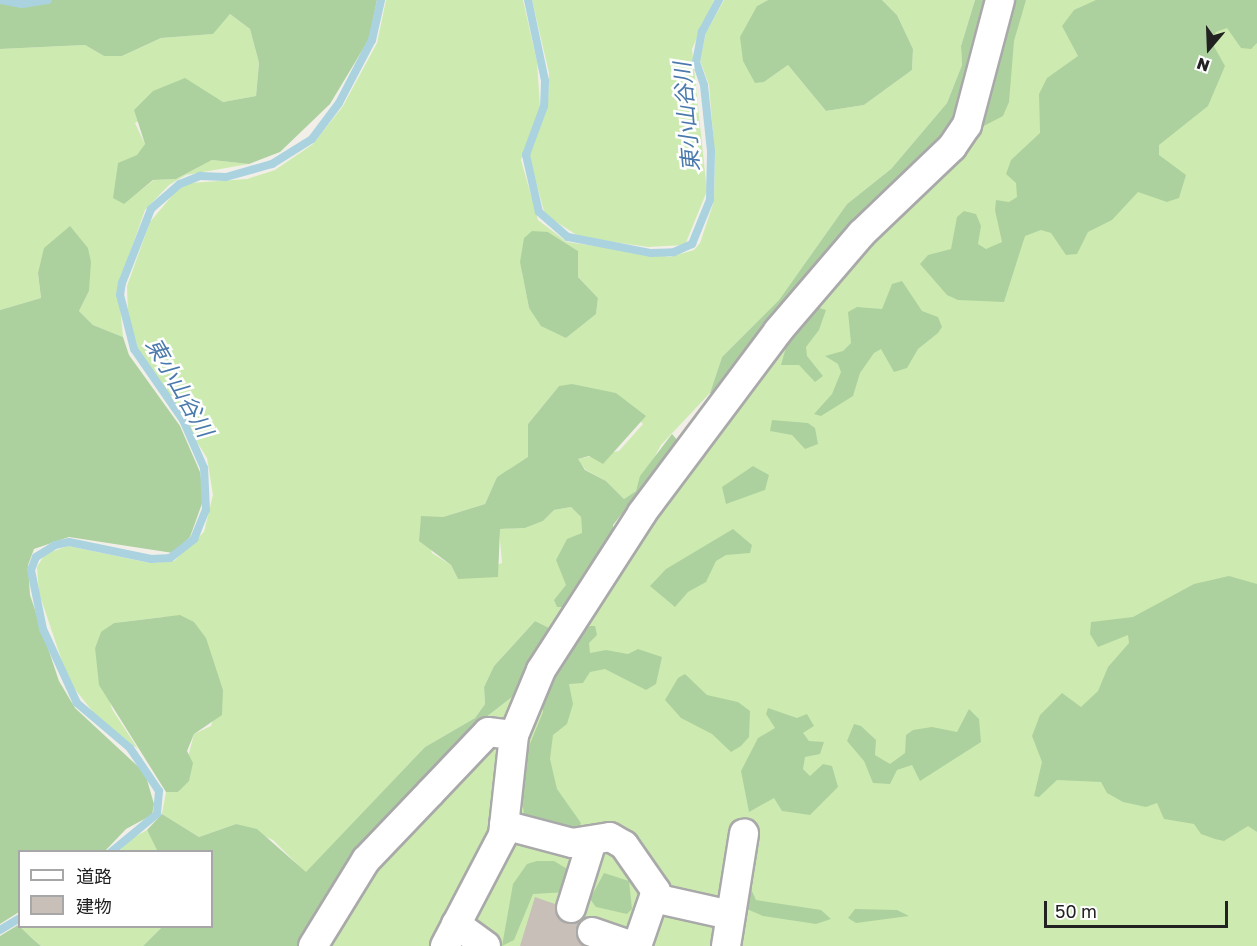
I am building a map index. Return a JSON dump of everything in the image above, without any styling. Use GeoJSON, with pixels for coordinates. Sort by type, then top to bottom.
{"type":"FeatureCollection","features":[{"type":"Feature","properties":{"kind":"street"},"geometry":{"type":"LineString","coordinates":[[486,946],[451,935],[504,825],[514,735],[541,669],[642,513],[778,332],[861,234],[952,147],[967,125],[1000,0]]}},
{"type":"Feature","properties":{"kind":"street"},"geometry":{"type":"LineString","coordinates":[[313,946],[366,860],[437,785],[488,732],[514,735]]}},
{"type":"Feature","properties":{"kind":"street"},"geometry":{"type":"LineString","coordinates":[[504,825],[572,843],[610,837],[624,845],[650,876],[656,891],[635,946],[592,932]]}},
{"type":"Feature","properties":{"kind":"street"},"geometry":{"type":"LineString","coordinates":[[726,946],[744,833]]}},
{"type":"Feature","properties":{"kind":"street"},"geometry":{"type":"LineString","coordinates":[[572,908],[592,841]]}},
{"type":"Feature","properties":{"kind":"street"},"geometry":{"type":"LineString","coordinates":[[654,898],[730,915]]}},
{"type":"Feature","properties":{"kind":"green space"},"geometry":{"type":"Polygon","coordinates":[[[0,0],[377,0],[369,39],[330,104],[280,152],[249,164],[212,160],[176,179],[153,180],[124,204],[113,198],[118,163],[137,155],[145,144],[134,110],[153,91],[185,78],[223,102],[256,96],[259,63],[250,29],[230,14],[213,34],[161,38],[122,56],[104,56],[85,45],[0,49],[0,0]]]}},
{"type":"Feature","properties":{"kind":"green space"},"geometry":{"type":"Polygon","coordinates":[[[386,0],[523,0],[537,62],[540,107],[521,160],[538,220],[567,242],[670,257],[694,250],[700,243],[714,201],[715,157],[709,85],[700,60],[706,33],[724,0],[768,0],[757,6],[764,82],[788,65],[826,111],[864,105],[912,70],[913,49],[897,15],[882,0],[975,0],[961,46],[962,65],[947,103],[891,169],[847,204],[779,300],[722,357],[710,393],[661,445],[636,491],[624,499],[606,481],[586,470],[577,459],[619,451],[643,424],[616,393],[559,386],[528,424],[529,457],[497,477],[485,504],[443,517],[421,517],[432,553],[451,565],[458,579],[502,563],[499,529],[525,528],[543,521],[554,510],[571,507],[581,517],[582,534],[634,549],[810,309],[978,129],[1000,64],[1011,0],[1257,0],[1257,946],[301,946],[347,862],[363,841],[467,732],[521,690],[552,630],[535,621],[494,666],[484,687],[485,704],[475,718],[425,747],[306,873],[273,840],[236,824],[199,837],[162,814],[166,792],[179,792],[194,734],[211,726],[223,690],[215,671],[163,617],[114,623],[101,633],[95,648],[112,709],[138,749],[98,718],[69,682],[39,593],[37,567],[45,554],[68,546],[150,563],[174,561],[204,532],[213,495],[207,458],[138,348],[128,315],[127,286],[150,222],[176,191],[190,183],[247,179],[275,170],[313,144],[343,106],[377,43],[386,0]],[[548,232],[524,251],[522,272],[529,308],[566,338],[596,313],[598,298],[578,277],[578,251],[548,232]]]}},
{"type":"Feature","properties":{"kind":"green space"},"geometry":{"type":"Polygon","coordinates":[[[532,0],[714,0],[692,49],[707,191],[685,245],[648,247],[580,237],[545,215],[529,156],[548,100],[549,73],[532,0]]]}},
{"type":"Feature","properties":{"kind":"green space"},"geometry":{"type":"Polygon","coordinates":[[[768,0],[882,0],[897,15],[913,49],[912,70],[864,105],[826,111],[788,65],[764,82],[755,83],[743,61],[740,37],[757,6],[768,0]]]}},
{"type":"Feature","properties":{"kind":"green space"},"geometry":{"type":"Polygon","coordinates":[[[975,0],[989,0],[954,128],[715,395],[710,393],[722,357],[779,300],[847,204],[891,169],[947,103],[962,65],[961,46],[975,0]]]}},
{"type":"Feature","properties":{"kind":"green space"},"geometry":{"type":"Polygon","coordinates":[[[1011,0],[1026,0],[1014,41],[1009,102],[1003,116],[978,129],[1000,64],[1011,0]]]}},
{"type":"Feature","properties":{"kind":"green space"},"geometry":{"type":"Polygon","coordinates":[[[1096,0],[1257,0],[1257,43],[1251,49],[1241,48],[1227,28],[1216,32],[1211,41],[1225,66],[1208,106],[1159,145],[1159,155],[1186,175],[1179,198],[1167,202],[1138,192],[1112,220],[1088,232],[1077,254],[1066,255],[1051,233],[1041,230],[1025,236],[1004,302],[958,300],[947,295],[920,264],[928,255],[951,249],[957,217],[964,211],[976,214],[981,226],[978,244],[986,249],[1002,242],[995,210],[996,200],[1009,202],[1017,197],[1016,183],[1006,174],[1011,160],[1040,133],[1039,94],[1047,78],[1078,56],[1062,26],[1074,10],[1096,0]]]}},
{"type":"Feature","properties":{"kind":"green space"},"geometry":{"type":"Polygon","coordinates":[[[230,14],[250,29],[259,63],[256,96],[223,102],[197,89],[135,123],[145,144],[123,204],[154,180],[176,179],[212,160],[249,164],[186,175],[169,185],[145,210],[118,286],[123,337],[93,325],[79,311],[89,291],[38,273],[41,298],[0,310],[0,49],[85,45],[104,56],[122,56],[161,38],[212,34],[230,14]]]}},
{"type":"Feature","properties":{"kind":"green space"},"geometry":{"type":"Polygon","coordinates":[[[70,226],[88,248],[91,262],[89,291],[79,311],[93,325],[123,337],[129,355],[180,426],[200,472],[204,498],[190,537],[173,553],[69,537],[34,549],[28,565],[30,595],[59,681],[75,708],[145,773],[154,804],[152,815],[126,829],[106,850],[18,850],[18,913],[0,924],[0,310],[41,298],[38,273],[44,248],[70,226]]]}},
{"type":"Feature","properties":{"kind":"green space"},"geometry":{"type":"Polygon","coordinates":[[[532,231],[548,232],[578,251],[578,277],[598,298],[596,314],[566,338],[541,326],[529,308],[520,262],[524,238],[532,231]]]}},
{"type":"Feature","properties":{"kind":"green space"},"geometry":{"type":"Polygon","coordinates":[[[902,281],[922,311],[938,317],[942,327],[918,349],[907,368],[894,372],[881,349],[874,353],[860,373],[853,396],[821,416],[814,414],[832,394],[841,372],[838,364],[825,356],[843,351],[851,343],[848,312],[857,307],[882,309],[892,284],[902,281]]]}},
{"type":"Feature","properties":{"kind":"green space"},"geometry":{"type":"Polygon","coordinates":[[[816,307],[826,310],[819,330],[806,347],[807,356],[823,376],[815,382],[799,365],[781,365],[789,337],[816,307]]]}},
{"type":"Feature","properties":{"kind":"green space"},"geometry":{"type":"Polygon","coordinates":[[[572,384],[616,393],[646,416],[603,464],[589,456],[578,459],[585,470],[606,481],[624,499],[636,491],[640,476],[672,434],[679,442],[613,525],[614,538],[570,607],[557,607],[554,600],[566,585],[556,560],[567,539],[582,533],[581,517],[571,507],[554,510],[543,521],[525,528],[500,529],[498,577],[458,579],[451,565],[419,541],[421,516],[443,517],[485,504],[497,477],[528,457],[528,424],[559,386],[572,384]]]}},
{"type":"Feature","properties":{"kind":"green space"},"geometry":{"type":"Polygon","coordinates":[[[772,420],[808,423],[815,428],[818,444],[805,449],[792,435],[770,431],[772,420]]]}},
{"type":"Feature","properties":{"kind":"green space"},"geometry":{"type":"Polygon","coordinates":[[[753,466],[769,475],[765,490],[726,504],[722,487],[753,466]]]}},
{"type":"Feature","properties":{"kind":"green space"},"geometry":{"type":"Polygon","coordinates":[[[733,529],[752,545],[750,553],[726,555],[716,561],[706,582],[688,592],[675,607],[650,586],[666,569],[733,529]]]}},
{"type":"Feature","properties":{"kind":"green space"},"geometry":{"type":"Polygon","coordinates":[[[1229,576],[1257,584],[1257,832],[1248,826],[1224,841],[1215,839],[1201,834],[1194,824],[1164,819],[1157,803],[1146,807],[1123,802],[1107,793],[1101,782],[1057,780],[1039,797],[1034,796],[1042,762],[1032,736],[1040,715],[1062,693],[1081,707],[1098,691],[1108,667],[1129,643],[1128,635],[1098,647],[1090,634],[1091,622],[1133,617],[1194,584],[1229,576]]]}},
{"type":"Feature","properties":{"kind":"green space"},"geometry":{"type":"Polygon","coordinates":[[[180,615],[194,622],[206,638],[223,690],[222,715],[194,734],[187,751],[193,763],[189,781],[178,792],[166,792],[99,685],[95,648],[101,632],[114,623],[180,615]]]}},
{"type":"Feature","properties":{"kind":"green space"},"geometry":{"type":"Polygon","coordinates":[[[535,621],[553,630],[521,690],[467,732],[363,841],[347,862],[301,946],[143,946],[161,928],[213,928],[213,850],[157,850],[147,830],[162,814],[199,837],[236,824],[257,829],[306,872],[425,747],[475,718],[485,704],[484,687],[494,666],[535,621]]]}},
{"type":"Feature","properties":{"kind":"green space"},"geometry":{"type":"Polygon","coordinates":[[[590,626],[595,626],[597,635],[589,643],[590,653],[606,650],[628,654],[638,649],[662,657],[656,684],[646,690],[605,669],[590,672],[583,683],[569,684],[573,704],[567,724],[553,735],[550,759],[557,789],[581,823],[576,834],[534,823],[524,814],[522,801],[527,751],[543,712],[543,700],[581,633],[590,626]]]}},
{"type":"Feature","properties":{"kind":"green space"},"geometry":{"type":"Polygon","coordinates":[[[685,674],[707,695],[738,702],[750,711],[749,737],[741,746],[731,752],[712,734],[681,718],[665,700],[678,678],[685,674]]]}},
{"type":"Feature","properties":{"kind":"green space"},"geometry":{"type":"Polygon","coordinates":[[[768,708],[797,718],[807,714],[814,726],[803,733],[809,741],[824,742],[820,754],[805,757],[803,769],[810,776],[823,764],[832,766],[838,787],[810,815],[782,811],[774,798],[749,812],[741,771],[758,738],[775,728],[766,714],[768,708]]]}},
{"type":"Feature","properties":{"kind":"green space"},"geometry":{"type":"Polygon","coordinates":[[[969,709],[979,719],[981,742],[920,781],[912,765],[897,770],[890,784],[873,783],[864,761],[847,741],[854,724],[861,726],[876,740],[875,755],[890,764],[905,753],[906,735],[913,730],[932,727],[957,732],[969,709]]]}},
{"type":"Feature","properties":{"kind":"green space"},"geometry":{"type":"Polygon","coordinates":[[[147,830],[158,850],[120,850],[131,839],[147,830]]]}},
{"type":"Feature","properties":{"kind":"green space"},"geometry":{"type":"Polygon","coordinates":[[[754,842],[758,849],[751,889],[756,900],[821,910],[831,919],[816,924],[763,916],[740,906],[754,842]]]}},
{"type":"Feature","properties":{"kind":"green space"},"geometry":{"type":"Polygon","coordinates":[[[537,861],[554,861],[574,873],[568,892],[533,894],[514,940],[502,946],[513,884],[527,864],[537,861]]]}},
{"type":"Feature","properties":{"kind":"green space"},"geometry":{"type":"Polygon","coordinates":[[[604,873],[629,881],[632,909],[627,914],[596,907],[590,899],[604,873]]]}},
{"type":"Feature","properties":{"kind":"green space"},"geometry":{"type":"Polygon","coordinates":[[[855,909],[897,910],[909,916],[856,923],[848,918],[855,909]]]}},
{"type":"Feature","properties":{"kind":"green space"},"geometry":{"type":"Polygon","coordinates":[[[18,925],[18,928],[21,928],[41,946],[0,946],[0,936],[18,925]]]}},
{"type":"Feature","properties":{"kind":"green space"},"geometry":{"type":"Polygon","coordinates":[[[21,928],[161,928],[143,946],[41,946],[21,928]]]}},
{"type":"Feature","properties":{"kind":"building"},"geometry":{"type":"Polygon","coordinates":[[[535,897],[555,904],[559,919],[566,923],[580,921],[576,935],[584,946],[520,946],[535,897]]]}},
{"type":"Feature","properties":{"kind":"waterway"},"geometry":{"type":"LineString","coordinates":[[1,0],[22,4],[48,0]]}},
{"type":"Feature","properties":{"kind":"waterway","name":"東小山谷川"},"geometry":{"type":"LineString","coordinates":[[113,850],[157,814],[159,791],[130,748],[77,703],[43,629],[31,570],[36,557],[55,545],[69,542],[151,559],[170,558],[194,539],[206,510],[204,468],[183,420],[134,349],[120,295],[122,283],[151,209],[180,184],[200,176],[226,177],[272,164],[312,139],[339,103],[372,40],[381,0]]}},
{"type":"Feature","properties":{"kind":"waterway","name":"東小山谷川"},"geometry":{"type":"LineString","coordinates":[[528,0],[545,81],[544,106],[526,155],[539,212],[568,237],[651,253],[674,252],[692,244],[710,200],[711,151],[704,85],[696,62],[702,32],[719,0]]}},
{"type":"Feature","properties":{"kind":"waterway","name":"東小山谷川"},"geometry":{"type":"LineString","coordinates":[[0,930],[18,919]]}}]}
